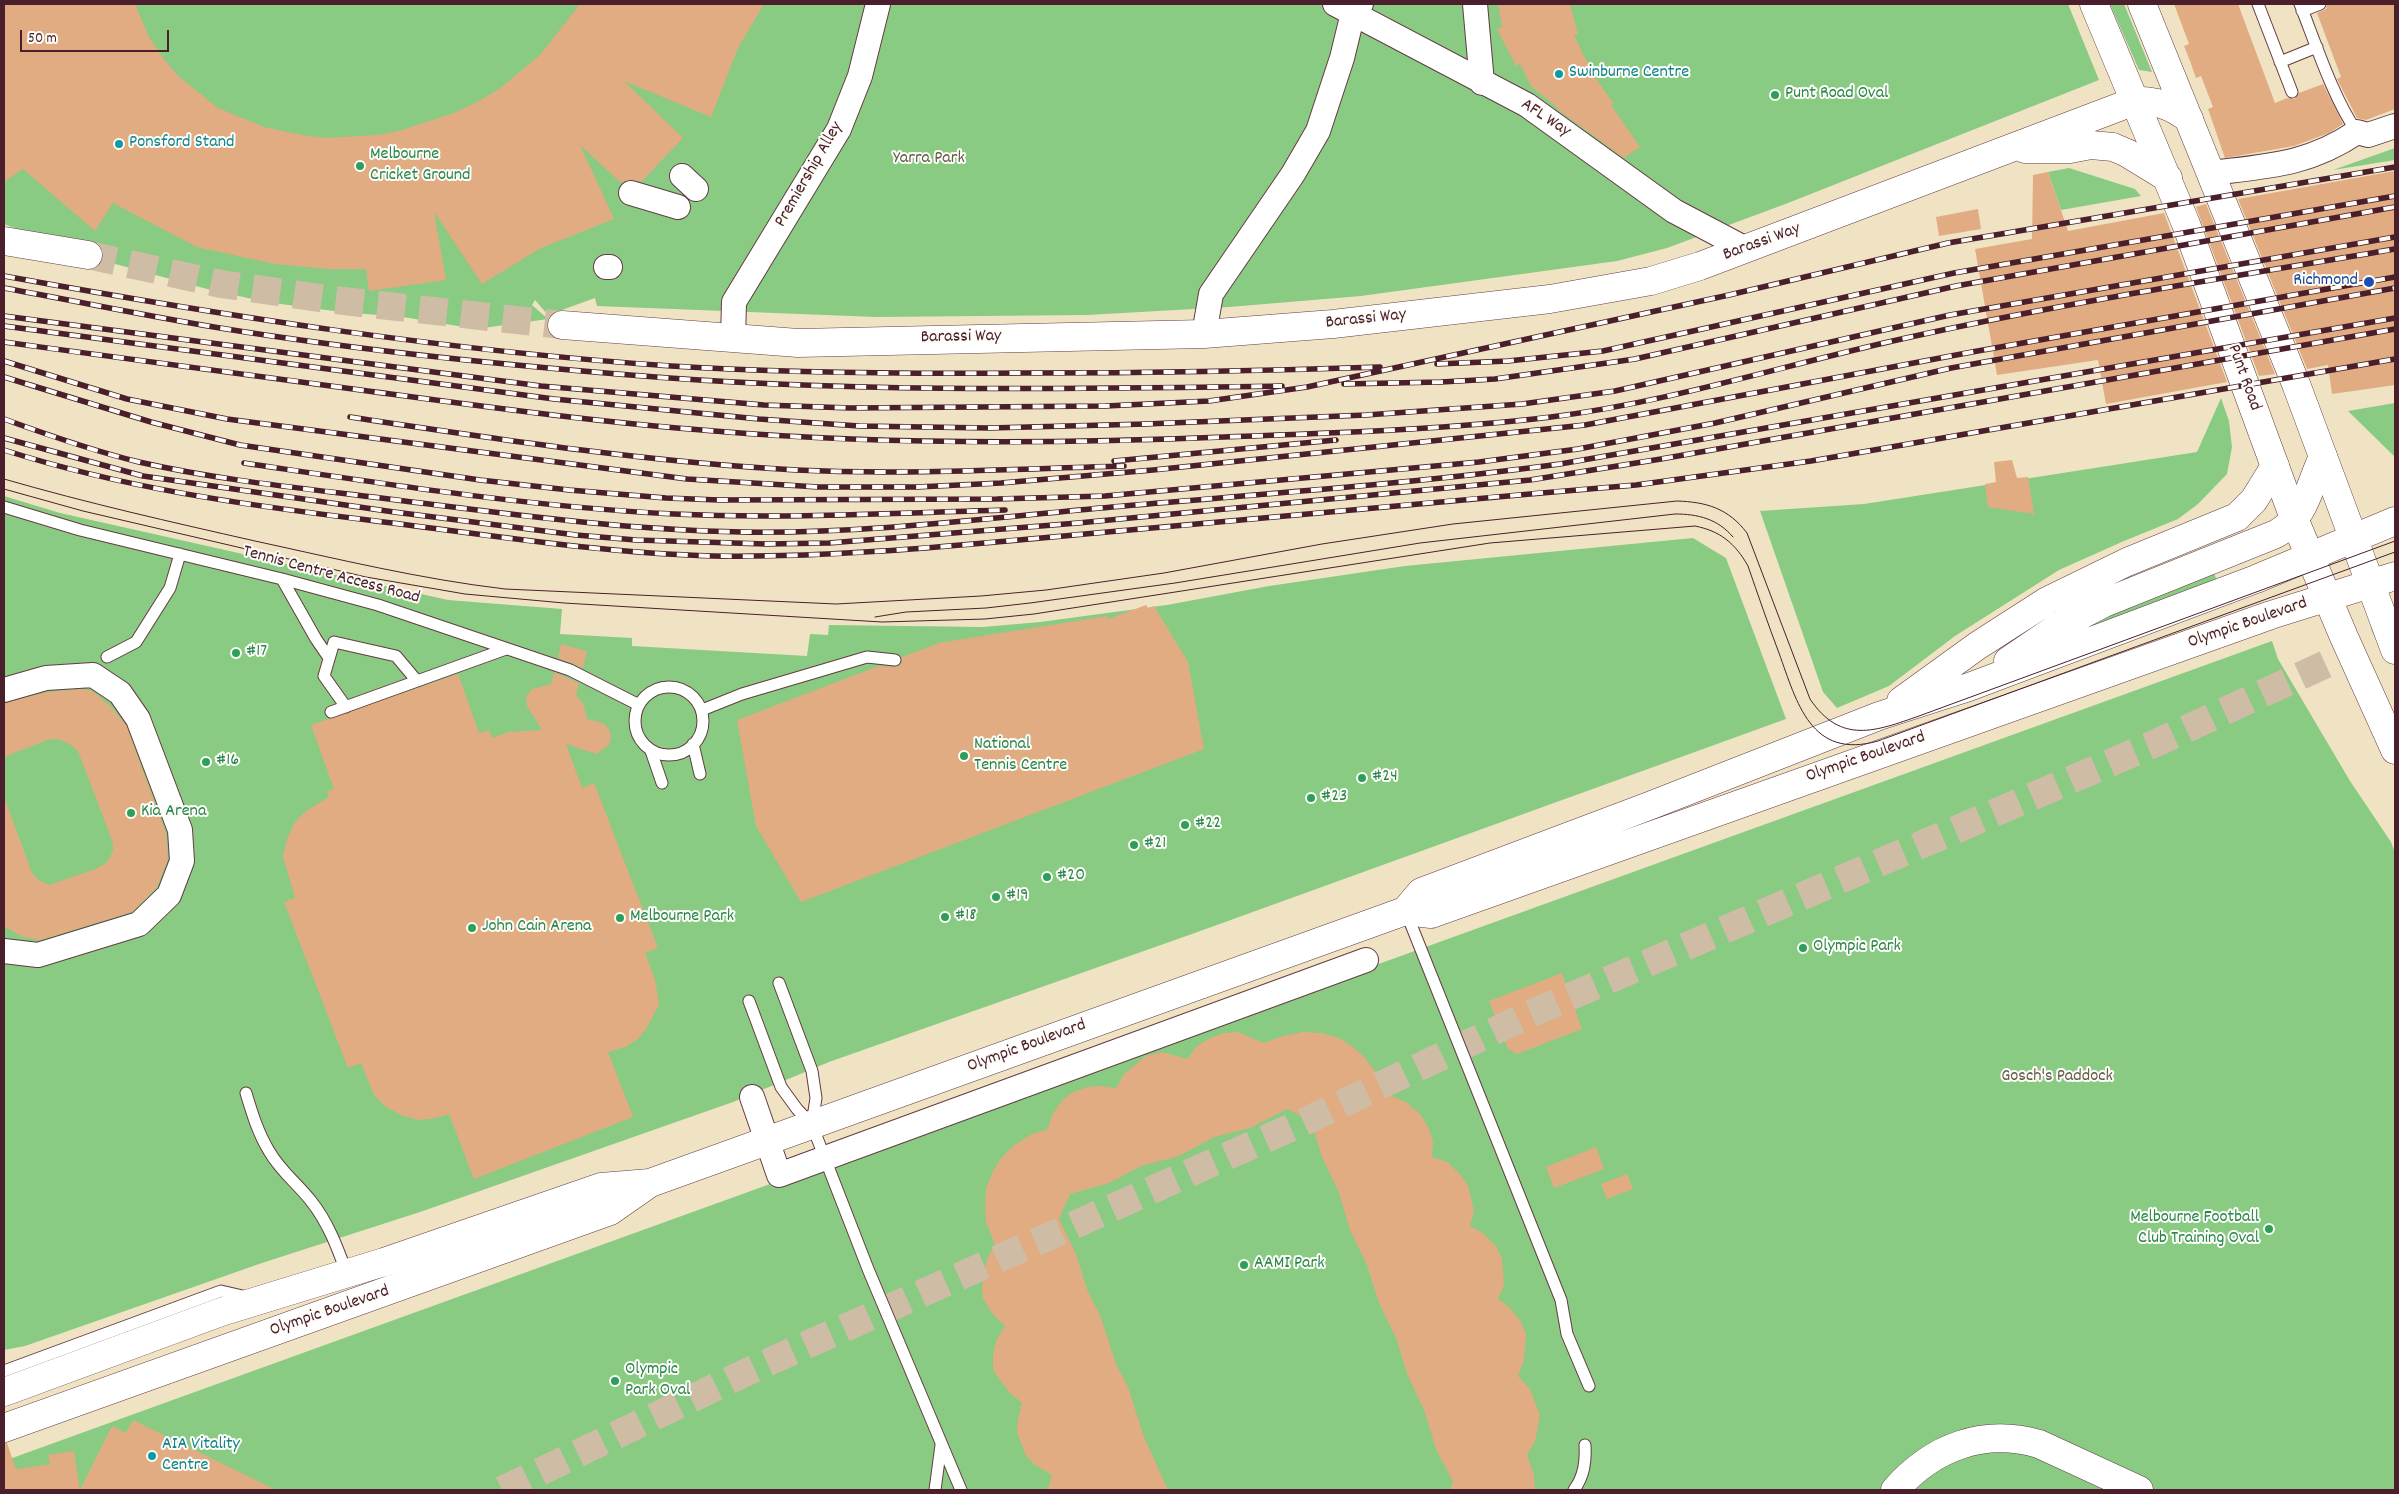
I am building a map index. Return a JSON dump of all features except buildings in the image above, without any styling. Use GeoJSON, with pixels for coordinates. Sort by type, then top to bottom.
{"type":"FeatureCollection","features":[{"type":"Feature","properties":{"kind":"main road","name":"Punt Road"},"geometry":{"type":"LineString","coordinates":[[2094,4],[2168,178],[2295,521],[2326,596],[2395,750]]}},
{"type":"Feature","properties":{"kind":"main road"},"geometry":{"type":"LineString","coordinates":[[2142,4],[2296,384],[2354,537],[2383,579],[2395,647]]}},
{"type":"Feature","properties":{"kind":"main road"},"geometry":{"type":"LineString","coordinates":[[2135,101],[2149,100],[2164,104],[2178,110],[2188,118]]}},
{"type":"Feature","properties":{"kind":"main road","name":"Barassi Way"},"geometry":{"type":"LineString","coordinates":[[562,325],[733,340],[798,343],[1204,334],[1333,324],[1550,299],[1651,281],[1746,249],[2135,101]]}},
{"type":"Feature","properties":{"kind":"main road"},"geometry":{"type":"LineString","coordinates":[[2011,149],[2070,149],[2091,144],[2106,146],[2127,153],[2168,178]]}},
{"type":"Feature","properties":{"kind":"main road"},"geometry":{"type":"LineString","coordinates":[[4,242],[88,255]]}},
{"type":"Feature","properties":{"kind":"main road"},"geometry":{"type":"LineString","coordinates":[[1869,757],[2058,627],[2145,585],[2276,534],[2295,521],[2303,508],[2310,486],[2323,457]]}},
{"type":"Feature","properties":{"kind":"main road"},"geometry":{"type":"LineString","coordinates":[[1879,716],[2028,612],[2083,582],[2237,517],[2254,500],[2275,466]]}},
{"type":"Feature","properties":{"kind":"main road","name":"Olympic Boulevard"},"geometry":{"type":"LineString","coordinates":[[1405,911],[1422,892],[1879,716],[1969,687],[2310,557],[2395,521]]}},
{"type":"Feature","properties":{"kind":"main road","name":"Olympic Boulevard"},"geometry":{"type":"LineString","coordinates":[[4,1428],[358,1303],[610,1211],[650,1184],[1405,911],[1431,914],[2326,596],[2383,579]]}},
{"type":"Feature","properties":{"kind":"main road"},"geometry":{"type":"LineString","coordinates":[[1977,646],[1968,670],[1969,687],[1977,705],[1995,714]]}},
{"type":"Feature","properties":{"kind":"main road","name":"Olympic Boulevard"},"geometry":{"type":"LineString","coordinates":[[4,1392],[258,1300],[347,1274],[601,1187],[650,1184]]}},
{"type":"Feature","properties":{"kind":"main road"},"geometry":{"type":"LineString","coordinates":[[347,1274],[358,1303]]}},
{"type":"Feature","properties":{"kind":"main road"},"geometry":{"type":"LineString","coordinates":[[258,1300],[270,1316],[267,1334]]}},
{"type":"Feature","properties":{"kind":"main road"},"geometry":{"type":"LineString","coordinates":[[1898,1486],[1919,1467],[1945,1451],[1976,1440],[2009,1437],[2023,1439],[2053,1449],[2139,1490]]}},
{"type":"Feature","properties":{"kind":"street","name":"Premiership Alley"},"geometry":{"type":"LineString","coordinates":[[733,340],[734,302],[839,129],[860,76],[878,4]]}},
{"type":"Feature","properties":{"kind":"street"},"geometry":{"type":"LineString","coordinates":[[1475,4],[1482,82]]}},
{"type":"Feature","properties":{"kind":"street"},"geometry":{"type":"LineString","coordinates":[[1204,334],[1211,294],[1293,174],[1318,131],[1342,58],[1350,6]]}},
{"type":"Feature","properties":{"kind":"street","name":"AFL Way"},"geometry":{"type":"LineString","coordinates":[[1350,6],[1482,82],[1527,105],[1674,211],[1746,249]]}},
{"type":"Feature","properties":{"kind":"street"},"geometry":{"type":"LineString","coordinates":[[2212,174],[2287,164],[2315,154],[2357,132],[2368,135],[2395,126]]}},
{"type":"Feature","properties":{"kind":"street"},"geometry":{"type":"LineString","coordinates":[[631,192],[678,207]]}},
{"type":"Feature","properties":{"kind":"street"},"geometry":{"type":"LineString","coordinates":[[4,690],[46,678],[93,675],[120,692],[138,719],[180,830],[182,861],[169,895],[139,924],[38,955],[4,951]]}},
{"type":"Feature","properties":{"kind":"street"},"geometry":{"type":"LineString","coordinates":[[752,1097],[779,1175],[1366,960]]}},
{"type":"Feature","properties":{"kind":"lane"},"geometry":{"type":"LineString","coordinates":[[2258,4],[2292,92]]}},
{"type":"Feature","properties":{"kind":"lane"},"geometry":{"type":"LineString","coordinates":[[2320,4],[2301,7],[2351,123],[2357,132]]}},
{"type":"Feature","properties":{"kind":"lane"},"geometry":{"type":"LineString","coordinates":[[2280,62],[2317,47]]}},
{"type":"Feature","properties":{"kind":"lane","name":"Tennis Centre Access Road"},"geometry":{"type":"LineString","coordinates":[[4,507],[80,530],[282,579],[378,605],[570,670],[639,706]]}},
{"type":"Feature","properties":{"kind":"lane"},"geometry":{"type":"LineString","coordinates":[[107,657],[136,642],[170,588],[180,554]]}},
{"type":"Feature","properties":{"kind":"lane"},"geometry":{"type":"LineString","coordinates":[[282,579],[329,658]]}},
{"type":"Feature","properties":{"kind":"lane"},"geometry":{"type":"LineString","coordinates":[[346,707],[324,676],[334,642],[396,656],[417,681]]}},
{"type":"Feature","properties":{"kind":"lane"},"geometry":{"type":"LineString","coordinates":[[331,712],[506,649]]}},
{"type":"Feature","properties":{"kind":"lane"},"geometry":{"type":"LineString","coordinates":[[702,710],[742,694],[867,657],[895,660]]}},
{"type":"Feature","properties":{"kind":"lane"},"geometry":{"type":"LineString","coordinates":[[678,688],[696,700],[702,710],[703,732],[698,741],[671,757],[651,752],[643,745],[635,726],[639,706],[655,690],[678,688]]}},
{"type":"Feature","properties":{"kind":"lane"},"geometry":{"type":"LineString","coordinates":[[693,744],[700,774]]}},
{"type":"Feature","properties":{"kind":"lane"},"geometry":{"type":"LineString","coordinates":[[651,752],[662,783]]}},
{"type":"Feature","properties":{"kind":"lane"},"geometry":{"type":"LineString","coordinates":[[1405,911],[1561,1300],[1567,1334],[1589,1386]]}},
{"type":"Feature","properties":{"kind":"lane"},"geometry":{"type":"LineString","coordinates":[[778,983],[812,1070],[816,1098],[812,1124]]}},
{"type":"Feature","properties":{"kind":"lane"},"geometry":{"type":"LineString","coordinates":[[749,1001],[781,1087],[797,1109],[812,1124],[868,1269],[961,1490]]}},
{"type":"Feature","properties":{"kind":"lane"},"geometry":{"type":"LineString","coordinates":[[246,1093],[264,1143],[287,1176],[311,1201],[335,1241],[347,1274]]}},
{"type":"Feature","properties":{"kind":"lane"},"geometry":{"type":"LineString","coordinates":[[4,1371],[221,1291],[258,1300]]}},
{"type":"Feature","properties":{"kind":"lane"},"geometry":{"type":"LineString","coordinates":[[935,1490],[941,1445]]}},
{"type":"Feature","properties":{"kind":"lane"},"geometry":{"type":"LineString","coordinates":[[1574,1490],[1583,1474],[1586,1460],[1585,1445]]}},
{"type":"Feature","properties":{"kind":"green space","name":"Yarra Park"},"geometry":{"type":"Polygon","coordinates":[[[4,4],[2068,4],[2099,80],[1788,203],[1667,248],[1617,261],[1361,296],[1229,307],[1087,315],[876,317],[597,306],[595,298],[548,315],[535,300],[532,305],[548,319],[476,329],[403,317],[341,312],[266,302],[207,289],[86,256],[4,224],[4,4]]]}},
{"type":"Feature","properties":{"kind":"green space"},"geometry":{"type":"Polygon","coordinates":[[[2110,4],[2124,4],[2152,72],[2139,70],[2110,4]]]}},
{"type":"Feature","properties":{"kind":"green space"},"geometry":{"type":"Polygon","coordinates":[[[2395,148],[2395,160],[2333,170],[2395,148]]]}},
{"type":"Feature","properties":{"kind":"green space"},"geometry":{"type":"Polygon","coordinates":[[[2069,168],[2135,189],[2141,196],[2061,210],[2048,172],[2069,168]]]}},
{"type":"Feature","properties":{"kind":"green space"},"geometry":{"type":"Polygon","coordinates":[[[2221,398],[2229,421],[2232,447],[2227,474],[2198,504],[2178,519],[2059,570],[1955,636],[1889,686],[1837,708],[1823,692],[1760,511],[1864,504],[2197,452],[2221,398]]]}},
{"type":"Feature","properties":{"kind":"green space"},"geometry":{"type":"Polygon","coordinates":[[[2395,403],[2395,457],[2348,411],[2395,403]]]}},
{"type":"Feature","properties":{"kind":"green space","name":"Melbourne Park"},"geometry":{"type":"Polygon","coordinates":[[[4,496],[60,513],[448,600],[562,609],[560,634],[632,638],[632,646],[807,656],[810,634],[828,635],[829,625],[983,627],[1040,622],[1167,605],[1269,586],[1405,566],[1693,538],[1726,558],[1786,719],[1192,934],[829,1062],[733,1102],[423,1211],[262,1263],[25,1346],[4,1350],[4,496]]]}},
{"type":"Feature","properties":{"kind":"green space"},"geometry":{"type":"Polygon","coordinates":[[[2213,570],[2218,584],[2095,627],[2093,621],[2213,570]]]}},
{"type":"Feature","properties":{"kind":"green space","name":"Olympic Park"},"geometry":{"type":"Polygon","coordinates":[[[2272,641],[2278,659],[2350,781],[2391,842],[2395,853],[2395,1490],[4,1490],[4,1461],[2272,641]]]}},
{"type":"Feature","properties":{"kind":"tunnel"},"geometry":{"type":"LineString","coordinates":[[88,255],[221,284],[334,300],[562,325]]}},
{"type":"Feature","properties":{"kind":"tunnel"},"geometry":{"type":"LineString","coordinates":[[502,1490],[751,1370],[1310,1119],[1530,1014],[2156,743],[2395,632]]}},
{"type":"Feature","properties":{"kind":"tram line"},"geometry":{"type":"LineString","coordinates":[[4,479],[98,504],[255,541],[379,568],[473,585],[505,589],[836,604],[981,596],[1046,590],[1164,573],[1322,544],[1453,524],[1677,501],[1698,503],[1724,512],[1740,524],[1747,533],[1810,699],[1822,714],[1834,723],[1847,729],[1860,730],[1888,726],[1919,716],[2395,541]]}},
{"type":"Feature","properties":{"kind":"tram line"},"geometry":{"type":"LineString","coordinates":[[4,489],[83,511],[366,577],[465,594],[564,603],[882,622],[985,619],[1034,614],[1490,543],[1695,526],[1712,531],[1726,539],[1738,551],[1748,566],[1793,691],[1810,723],[1822,735],[1837,742],[1855,745],[1878,741],[2395,552]]}},
{"type":"Feature","properties":{"kind":"tram line"},"geometry":{"type":"LineString","coordinates":[[875,617],[906,612],[986,608],[1030,603],[1175,583],[1420,543],[1675,514],[1692,515],[1707,519],[1721,526],[1733,537]]}},
{"type":"Feature","properties":{"kind":"railway"},"geometry":{"type":"LineString","coordinates":[[4,316],[541,386],[764,405],[850,408],[1106,406],[1209,401],[1307,387],[1729,295],[1948,243],[2395,167]]}},
{"type":"Feature","properties":{"kind":"railway"},"geometry":{"type":"LineString","coordinates":[[1437,364],[1508,361],[1603,351],[1954,273],[2395,196]]}},
{"type":"Feature","properties":{"kind":"railway"},"geometry":{"type":"LineString","coordinates":[[1344,384],[1495,379],[1635,359],[1956,286],[2395,207]]}},
{"type":"Feature","properties":{"kind":"railway"},"geometry":{"type":"LineString","coordinates":[[4,326],[554,399],[759,419],[859,426],[989,428],[1146,424],[1366,415],[1522,404],[1615,391],[1950,315],[2395,237]]}},
{"type":"Feature","properties":{"kind":"railway"},"geometry":{"type":"LineString","coordinates":[[4,342],[533,413],[623,423],[778,436],[905,441],[1032,442],[1306,434],[1469,425],[1551,417],[1596,410],[1685,392],[1862,348],[1967,325],[2150,290],[2395,249]]}},
{"type":"Feature","properties":{"kind":"railway"},"geometry":{"type":"LineString","coordinates":[[4,276],[170,305],[336,330],[503,351],[671,366],[804,372],[936,373],[1247,371],[1380,367]]}},
{"type":"Feature","properties":{"kind":"railway"},"geometry":{"type":"LineString","coordinates":[[4,361],[127,399],[227,419],[687,479],[818,487],[917,487],[1001,483],[1153,470],[1585,425],[1972,352],[2395,277]]}},
{"type":"Feature","properties":{"kind":"railway"},"geometry":{"type":"LineString","coordinates":[[4,288],[271,336],[373,350],[630,375],[792,385],[874,387],[1037,389],[1282,386]]}},
{"type":"Feature","properties":{"kind":"railway"},"geometry":{"type":"LineString","coordinates":[[4,377],[151,422],[240,445],[480,480],[569,490],[666,498],[719,500],[997,499],[1105,496],[1479,462],[1578,449],[1715,423],[1951,368],[2395,288]]}},
{"type":"Feature","properties":{"kind":"railway"},"geometry":{"type":"LineString","coordinates":[[4,419],[122,458],[199,474],[259,483],[516,515],[606,524],[697,531],[788,532],[881,528],[1336,488],[1560,464],[2395,318]]}},
{"type":"Feature","properties":{"kind":"railway"},"geometry":{"type":"LineString","coordinates":[[4,438],[143,476],[394,512],[576,535],[636,540],[766,544],[829,543],[1078,523],[1530,480],[1661,459],[2395,329]]}},
{"type":"Feature","properties":{"kind":"railway"},"geometry":{"type":"LineString","coordinates":[[4,450],[94,475],[139,485],[185,494],[322,514],[540,542],[627,551],[713,556],[806,555],[946,546],[1636,485],[1811,461],[2395,359]]}},
{"type":"Feature","properties":{"kind":"railway"},"geometry":{"type":"LineString","coordinates":[[350,417],[628,456],[796,470],[919,472],[1124,466]]}},
{"type":"Feature","properties":{"kind":"railway"},"geometry":{"type":"LineString","coordinates":[[1114,461],[1336,440]]}},
{"type":"Feature","properties":{"kind":"railway"},"geometry":{"type":"LineString","coordinates":[[244,463],[404,487],[620,511],[798,516],[1005,510]]}},
{"type":"Feature","properties":{"kind":"place","name":"Swinburne Centre"},"geometry":{"type":"Point","coordinates":[1559,74]}},
{"type":"Feature","properties":{"kind":"place","name":"Punt Road Oval"},"geometry":{"type":"Point","coordinates":[1775,95]}},
{"type":"Feature","properties":{"kind":"place","name":"Ponsford Stand"},"geometry":{"type":"Point","coordinates":[119,144]}},
{"type":"Feature","properties":{"kind":"place","name":"Melbourne Cricket Ground"},"geometry":{"type":"Point","coordinates":[360,166]}},
{"type":"Feature","properties":{"kind":"place","name":"Richmond"},"geometry":{"type":"Point","coordinates":[2369,282]}},
{"type":"Feature","properties":{"kind":"place","name":"#17"},"geometry":{"type":"Point","coordinates":[236,653]}},
{"type":"Feature","properties":{"kind":"place","name":"National Tennis Centre"},"geometry":{"type":"Point","coordinates":[964,756]}},
{"type":"Feature","properties":{"kind":"place","name":"#16"},"geometry":{"type":"Point","coordinates":[206,762]}},
{"type":"Feature","properties":{"kind":"place","name":"#24"},"geometry":{"type":"Point","coordinates":[1362,778]}},
{"type":"Feature","properties":{"kind":"place","name":"#23"},"geometry":{"type":"Point","coordinates":[1311,798]}},
{"type":"Feature","properties":{"kind":"place","name":"Kia Arena"},"geometry":{"type":"Point","coordinates":[131,813]}},
{"type":"Feature","properties":{"kind":"place","name":"#22"},"geometry":{"type":"Point","coordinates":[1185,825]}},
{"type":"Feature","properties":{"kind":"place","name":"#21"},"geometry":{"type":"Point","coordinates":[1134,845]}},
{"type":"Feature","properties":{"kind":"place","name":"#20"},"geometry":{"type":"Point","coordinates":[1047,877]}},
{"type":"Feature","properties":{"kind":"place","name":"#19"},"geometry":{"type":"Point","coordinates":[996,897]}},
{"type":"Feature","properties":{"kind":"place","name":"#18"},"geometry":{"type":"Point","coordinates":[945,917]}},
{"type":"Feature","properties":{"kind":"place","name":"Melbourne Park"},"geometry":{"type":"Point","coordinates":[620,918]}},
{"type":"Feature","properties":{"kind":"place","name":"John Cain Arena"},"geometry":{"type":"Point","coordinates":[472,928]}},
{"type":"Feature","properties":{"kind":"place","name":"Olympic Park"},"geometry":{"type":"Point","coordinates":[1803,948]}},
{"type":"Feature","properties":{"kind":"place","name":"Melbourne Football Club Training Oval"},"geometry":{"type":"Point","coordinates":[2269,1229]}},
{"type":"Feature","properties":{"kind":"place","name":"AAMI Park"},"geometry":{"type":"Point","coordinates":[1244,1265]}},
{"type":"Feature","properties":{"kind":"place","name":"Olympic Park Oval"},"geometry":{"type":"Point","coordinates":[615,1381]}},
{"type":"Feature","properties":{"kind":"place","name":"AIA Vitality Centre"},"geometry":{"type":"Point","coordinates":[152,1456]}},
{"type":"Feature","properties":{"kind":"park label","name":"Gosch's Paddock"},"geometry":{"type":"Point","coordinates":[2057,1078]}}]}
